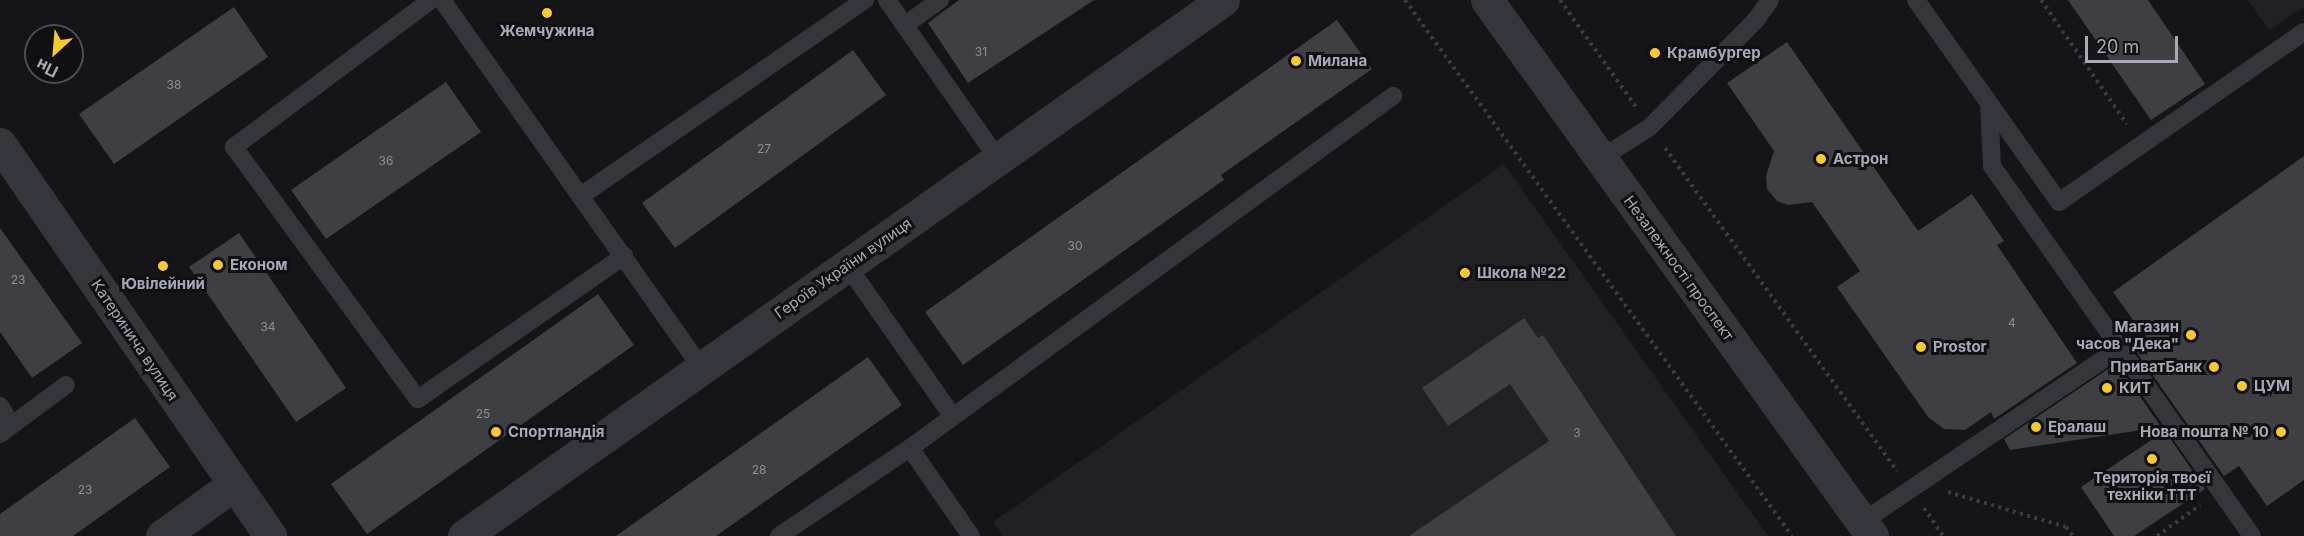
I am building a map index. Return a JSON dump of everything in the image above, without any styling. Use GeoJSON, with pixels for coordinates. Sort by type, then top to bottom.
{"type":"FeatureCollection","features":[{"type":"Feature","properties":{"kind":"street","name":"Героїв України вулиця"},"geometry":{"type":"LineString","coordinates":[[464,536],[1222,0]]}},
{"type":"Feature","properties":{"kind":"street","name":"Незалежності проспект"},"geometry":{"type":"LineString","coordinates":[[1487,0],[1867,529]]}},
{"type":"Feature","properties":{"kind":"street","name":"Катеринича вулиця"},"geometry":{"type":"LineString","coordinates":[[0,144],[270,536]]}},
{"type":"Feature","properties":{"kind":"street"},"geometry":{"type":"LineString","coordinates":[[162,536],[234,484]]}},
{"type":"Feature","properties":{"kind":"lane"},"geometry":{"type":"LineString","coordinates":[[431,0],[234,147],[418,399],[624,256]]}},
{"type":"Feature","properties":{"kind":"lane"},"geometry":{"type":"LineString","coordinates":[[442,0],[582,195],[702,368]]}},
{"type":"Feature","properties":{"kind":"lane"},"geometry":{"type":"LineString","coordinates":[[582,195],[865,0]]}},
{"type":"Feature","properties":{"kind":"lane"},"geometry":{"type":"LineString","coordinates":[[886,0],[998,159]]}},
{"type":"Feature","properties":{"kind":"lane"},"geometry":{"type":"LineString","coordinates":[[905,25],[940,0]]}},
{"type":"Feature","properties":{"kind":"lane"},"geometry":{"type":"LineString","coordinates":[[1600,159],[1650,127],[1756,20],[1770,0]]}},
{"type":"Feature","properties":{"kind":"lane"},"geometry":{"type":"LineString","coordinates":[[1916,0],[2059,202],[2304,32]]}},
{"type":"Feature","properties":{"kind":"lane"},"geometry":{"type":"LineString","coordinates":[[779,536],[910,448],[1394,96]]}},
{"type":"Feature","properties":{"kind":"lane"},"geometry":{"type":"LineString","coordinates":[[1989,104],[1992,166],[2252,536]]}},
{"type":"Feature","properties":{"kind":"lane"},"geometry":{"type":"LineString","coordinates":[[847,265],[953,417]]}},
{"type":"Feature","properties":{"kind":"lane"},"geometry":{"type":"LineString","coordinates":[[1867,529],[1914,487],[2121,347]]}},
{"type":"Feature","properties":{"kind":"lane"},"geometry":{"type":"LineString","coordinates":[[0,406],[6,430],[66,385]]}},
{"type":"Feature","properties":{"kind":"lane"},"geometry":{"type":"LineString","coordinates":[[910,448],[971,536]]}},
{"type":"Feature","properties":{"kind":"path"},"geometry":{"type":"LineString","coordinates":[[1405,0],[1791,536]]}},
{"type":"Feature","properties":{"kind":"path"},"geometry":{"type":"LineString","coordinates":[[1560,0],[1650,127],[1914,487],[1943,536]]}},
{"type":"Feature","properties":{"kind":"path"},"geometry":{"type":"LineString","coordinates":[[2041,0],[2142,145]]}},
{"type":"Feature","properties":{"kind":"path"},"geometry":{"type":"LineString","coordinates":[[1914,487],[2066,527],[2073,536]]}},
{"type":"Feature","properties":{"kind":"path"},"geometry":{"type":"LineString","coordinates":[[2157,536],[2221,491]]}},
{"type":"Feature","properties":{"kind":"shaded area"},"geometry":{"type":"Polygon","coordinates":[[[2248,0],[2304,0],[2304,7],[2269,30],[2248,0]]]}},
{"type":"Feature","properties":{"kind":"shaded area","name":"Школа №22"},"geometry":{"type":"Polygon","coordinates":[[[1504,164],[1768,536],[1003,536],[993,522],[1504,164]]]}},
{"type":"Feature","properties":{"kind":"building"},"geometry":{"type":"Polygon","coordinates":[[[959,0],[1094,0],[968,83],[928,23],[959,0]]]}},
{"type":"Feature","properties":{"kind":"building"},"geometry":{"type":"Polygon","coordinates":[[[2068,0],[2148,0],[2205,84],[2151,120],[2068,0]]]}},
{"type":"Feature","properties":{"kind":"building"},"geometry":{"type":"Polygon","coordinates":[[[234,7],[268,57],[114,164],[79,114],[234,7]]]}},
{"type":"Feature","properties":{"kind":"building"},"geometry":{"type":"Polygon","coordinates":[[[1337,20],[1372,69],[1221,175],[1224,180],[963,365],[925,312],[1337,20]]]}},
{"type":"Feature","properties":{"kind":"building"},"geometry":{"type":"Polygon","coordinates":[[[1787,42],[1918,231],[1972,194],[2004,241],[1997,245],[2077,363],[1994,419],[1991,412],[1965,430],[1944,429],[1928,417],[1837,287],[1860,271],[1812,202],[1788,205],[1777,201],[1767,189],[1766,176],[1774,151],[1727,83],[1787,42]]]}},
{"type":"Feature","properties":{"kind":"building"},"geometry":{"type":"Polygon","coordinates":[[[853,50],[886,95],[675,248],[642,203],[853,50]]]}},
{"type":"Feature","properties":{"kind":"building"},"geometry":{"type":"Polygon","coordinates":[[[446,82],[481,132],[326,239],[291,190],[446,82]]]}},
{"type":"Feature","properties":{"kind":"building","name":"ЦУМ"},"geometry":{"type":"Polygon","coordinates":[[[2304,156],[2304,480],[2267,506],[2239,466],[2224,476],[2135,350],[2148,341],[2113,292],[2304,156]]]}},
{"type":"Feature","properties":{"kind":"building"},"geometry":{"type":"Polygon","coordinates":[[[0,228],[82,343],[32,378],[0,332],[0,228]]]}},
{"type":"Feature","properties":{"kind":"building"},"geometry":{"type":"Polygon","coordinates":[[[239,233],[346,388],[296,422],[189,267],[239,233]]]}},
{"type":"Feature","properties":{"kind":"building"},"geometry":{"type":"Polygon","coordinates":[[[598,294],[634,345],[367,534],[331,484],[598,294]]]}},
{"type":"Feature","properties":{"kind":"building"},"geometry":{"type":"Polygon","coordinates":[[[1524,318],[1538,338],[1543,335],[1676,536],[1409,536],[1549,441],[1510,384],[1448,426],[1422,388],[1524,318]]]}},
{"type":"Feature","properties":{"kind":"building"},"geometry":{"type":"Polygon","coordinates":[[[868,357],[902,405],[716,536],[616,536],[868,357]]]}},
{"type":"Feature","properties":{"kind":"building","name":"КИТ"},"geometry":{"type":"Polygon","coordinates":[[[2117,363],[2161,427],[2010,450],[2004,439],[2117,363]]]}},
{"type":"Feature","properties":{"kind":"building"},"geometry":{"type":"Polygon","coordinates":[[[135,418],[170,467],[73,536],[0,536],[0,514],[135,418]]]}},
{"type":"Feature","properties":{"kind":"building","name":"Територія твоєї техніки ТТТ"},"geometry":{"type":"Polygon","coordinates":[[[2165,431],[2205,489],[2134,536],[2114,536],[2081,487],[2165,431]]]}},
{"type":"Feature","properties":{"kind":"place","name":"Жемчужина"},"geometry":{"type":"Point","coordinates":[547,13]}},
{"type":"Feature","properties":{"kind":"place","name":"Крамбургер"},"geometry":{"type":"Point","coordinates":[1655,53]}},
{"type":"Feature","properties":{"kind":"place","name":"Милана"},"geometry":{"type":"Point","coordinates":[1296,61]}},
{"type":"Feature","properties":{"kind":"place","name":"Астрон"},"geometry":{"type":"Point","coordinates":[1821,159]}},
{"type":"Feature","properties":{"kind":"place","name":"Економ"},"geometry":{"type":"Point","coordinates":[218,265]}},
{"type":"Feature","properties":{"kind":"place","name":"Ювілейний"},"geometry":{"type":"Point","coordinates":[163,266]}},
{"type":"Feature","properties":{"kind":"place","name":"Школа №22"},"geometry":{"type":"Point","coordinates":[1465,273]}},
{"type":"Feature","properties":{"kind":"place","name":"Магазин часов \"Дека\""},"geometry":{"type":"Point","coordinates":[2191,335]}},
{"type":"Feature","properties":{"kind":"place","name":"Prostor"},"geometry":{"type":"Point","coordinates":[1921,347]}},
{"type":"Feature","properties":{"kind":"place","name":"ПриватБанк"},"geometry":{"type":"Point","coordinates":[2214,367]}},
{"type":"Feature","properties":{"kind":"place","name":"ЦУМ"},"geometry":{"type":"Point","coordinates":[2242,386]}},
{"type":"Feature","properties":{"kind":"place","name":"КИТ"},"geometry":{"type":"Point","coordinates":[2107,388]}},
{"type":"Feature","properties":{"kind":"place","name":"Ералаш"},"geometry":{"type":"Point","coordinates":[2036,427]}},
{"type":"Feature","properties":{"kind":"place","name":"Спортландія"},"geometry":{"type":"Point","coordinates":[496,432]}},
{"type":"Feature","properties":{"kind":"place","name":"Нова пошта № 10"},"geometry":{"type":"Point","coordinates":[2281,432]}},
{"type":"Feature","properties":{"kind":"place","name":"Територія твоєї техніки ТТТ"},"geometry":{"type":"Point","coordinates":[2152,459]}}]}
